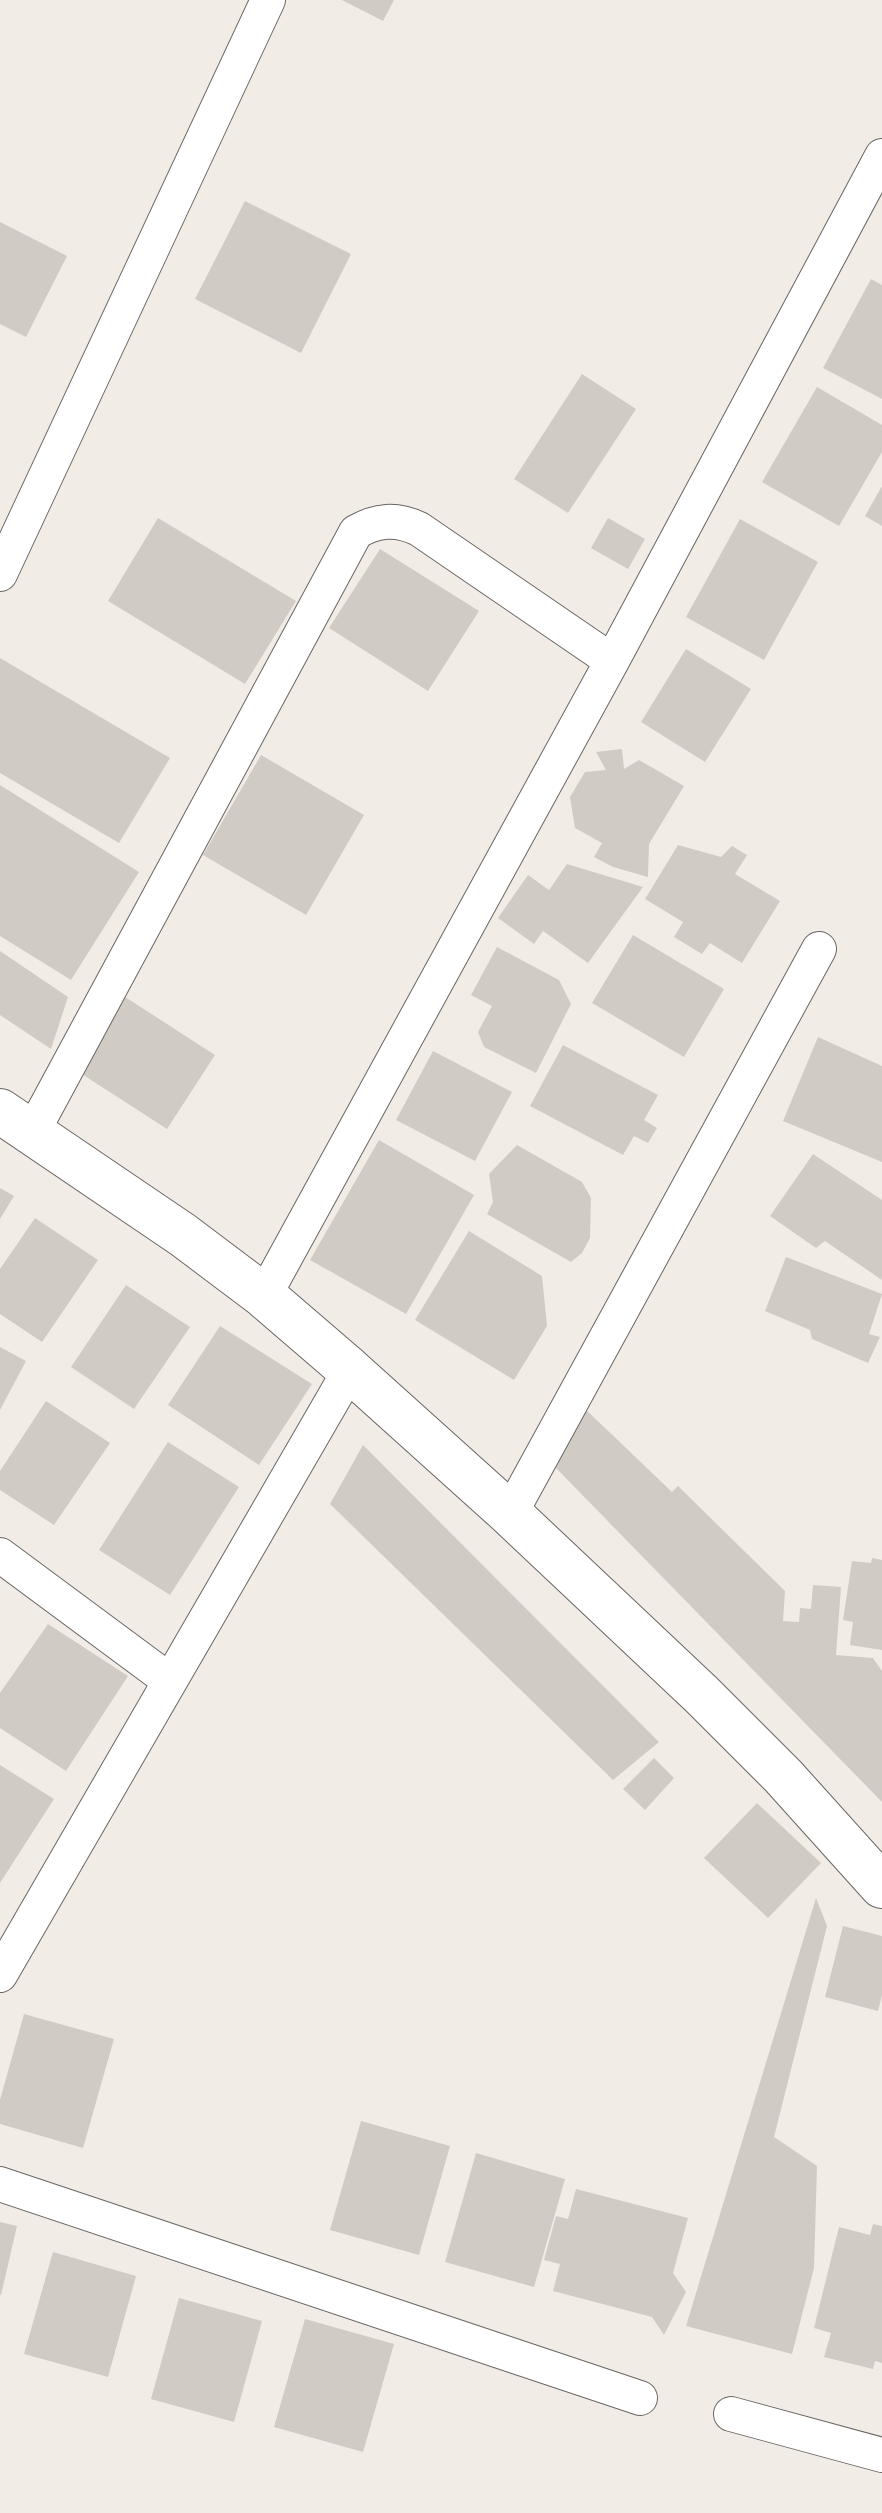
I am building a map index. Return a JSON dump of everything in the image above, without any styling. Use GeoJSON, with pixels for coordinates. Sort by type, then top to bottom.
{"type":"FeatureCollection","features":[{"type":"Feature","properties":{"kind":"main road"},"geometry":{"type":"LineString","coordinates":[[17,1121],[183,1235],[264,1296],[350,1370],[510,1514],[702,1695],[783,1776],[882,1886]]}},
{"type":"Feature","properties":{"kind":"street"},"geometry":{"type":"LineString","coordinates":[[0,574],[268,0]]}},
{"type":"Feature","properties":{"kind":"street"},"geometry":{"type":"LineString","coordinates":[[264,1296],[612,661],[882,156]]}},
{"type":"Feature","properties":{"kind":"street"},"geometry":{"type":"LineString","coordinates":[[17,1121],[356,532],[385,521],[404,521],[612,661]]}},
{"type":"Feature","properties":{"kind":"street"},"geometry":{"type":"LineString","coordinates":[[510,1514],[819,949]]}},
{"type":"Feature","properties":{"kind":"street"},"geometry":{"type":"LineString","coordinates":[[0,1975],[350,1370]]}},
{"type":"Feature","properties":{"kind":"street"},"geometry":{"type":"LineString","coordinates":[[0,1555],[170,1681]]}},
{"type":"Feature","properties":{"kind":"street"},"geometry":{"type":"LineString","coordinates":[[0,2184],[640,2398]]}},
{"type":"Feature","properties":{"kind":"street"},"geometry":{"type":"LineString","coordinates":[[731,2414],[882,2455]]}},
{"type":"Feature","properties":{"kind":"building"},"geometry":{"type":"Polygon","coordinates":[[[342,0],[394,0],[383,21],[342,0]]]}},
{"type":"Feature","properties":{"kind":"building"},"geometry":{"type":"Polygon","coordinates":[[[245,201],[351,254],[301,353],[195,299],[245,201]]]}},
{"type":"Feature","properties":{"kind":"building"},"geometry":{"type":"Polygon","coordinates":[[[0,222],[67,256],[26,337],[0,324],[0,222]]]}},
{"type":"Feature","properties":{"kind":"building"},"geometry":{"type":"Polygon","coordinates":[[[871,279],[882,285],[882,399],[823,368],[871,279]]]}},
{"type":"Feature","properties":{"kind":"building"},"geometry":{"type":"Polygon","coordinates":[[[582,374],[636,409],[568,513],[514,479],[582,374]]]}},
{"type":"Feature","properties":{"kind":"building"},"geometry":{"type":"Polygon","coordinates":[[[817,387],[882,425],[882,452],[839,526],[762,482],[817,387]]]}},
{"type":"Feature","properties":{"kind":"building"},"geometry":{"type":"Polygon","coordinates":[[[882,486],[882,526],[865,516],[882,486]]]}},
{"type":"Feature","properties":{"kind":"building"},"geometry":{"type":"Polygon","coordinates":[[[158,518],[296,601],[245,684],[108,601],[158,518]]]}},
{"type":"Feature","properties":{"kind":"building"},"geometry":{"type":"Polygon","coordinates":[[[608,518],[645,539],[628,569],[591,548],[608,518]]]}},
{"type":"Feature","properties":{"kind":"building"},"geometry":{"type":"Polygon","coordinates":[[[740,519],[818,562],[764,660],[686,617],[740,519]]]}},
{"type":"Feature","properties":{"kind":"building"},"geometry":{"type":"Polygon","coordinates":[[[380,549],[479,611],[428,691],[329,628],[380,549]]]}},
{"type":"Feature","properties":{"kind":"building"},"geometry":{"type":"Polygon","coordinates":[[[686,649],[751,689],[705,762],[641,722],[686,649]]]}},
{"type":"Feature","properties":{"kind":"building"},"geometry":{"type":"Polygon","coordinates":[[[0,658],[170,758],[119,843],[0,773],[0,658]]]}},
{"type":"Feature","properties":{"kind":"building"},"geometry":{"type":"Polygon","coordinates":[[[622,749],[624,769],[639,760],[684,786],[649,844],[648,877],[613,867],[594,857],[602,843],[575,828],[570,797],[585,772],[606,770],[596,752],[622,749]]]}},
{"type":"Feature","properties":{"kind":"building"},"geometry":{"type":"Polygon","coordinates":[[[261,755],[364,815],[306,915],[203,855],[261,755]]]}},
{"type":"Feature","properties":{"kind":"building"},"geometry":{"type":"Polygon","coordinates":[[[0,785],[139,872],[71,980],[0,936],[0,785]]]}},
{"type":"Feature","properties":{"kind":"building"},"geometry":{"type":"Polygon","coordinates":[[[678,845],[721,857],[732,846],[747,855],[735,874],[780,901],[742,963],[710,943],[702,954],[674,937],[683,922],[645,899],[678,845]]]}},
{"type":"Feature","properties":{"kind":"building"},"geometry":{"type":"Polygon","coordinates":[[[567,864],[643,887],[588,963],[543,931],[534,944],[498,918],[528,875],[549,890],[567,864]]]}},
{"type":"Feature","properties":{"kind":"building"},"geometry":{"type":"Polygon","coordinates":[[[633,935],[724,989],[684,1057],[592,1003],[633,935]]]}},
{"type":"Feature","properties":{"kind":"building"},"geometry":{"type":"Polygon","coordinates":[[[497,947],[559,980],[571,1004],[536,1073],[484,1047],[478,1032],[492,1006],[471,995],[497,947]]]}},
{"type":"Feature","properties":{"kind":"building"},"geometry":{"type":"Polygon","coordinates":[[[0,951],[68,997],[51,1049],[0,1015],[0,951]]]}},
{"type":"Feature","properties":{"kind":"building"},"geometry":{"type":"Polygon","coordinates":[[[105,984],[215,1055],[167,1129],[57,1058],[105,984]]]}},
{"type":"Feature","properties":{"kind":"building"},"geometry":{"type":"Polygon","coordinates":[[[818,1037],[882,1066],[882,1162],[783,1121],[818,1037]]]}},
{"type":"Feature","properties":{"kind":"building"},"geometry":{"type":"Polygon","coordinates":[[[563,1045],[658,1095],[644,1120],[657,1128],[648,1143],[634,1136],[623,1155],[530,1106],[563,1045]]]}},
{"type":"Feature","properties":{"kind":"building"},"geometry":{"type":"Polygon","coordinates":[[[433,1051],[512,1092],[475,1161],[396,1120],[433,1051]]]}},
{"type":"Feature","properties":{"kind":"building"},"geometry":{"type":"Polygon","coordinates":[[[379,1140],[474,1195],[406,1314],[310,1260],[379,1140]]]}},
{"type":"Feature","properties":{"kind":"building"},"geometry":{"type":"Polygon","coordinates":[[[517,1145],[582,1182],[591,1198],[590,1238],[582,1253],[571,1262],[487,1214],[493,1202],[489,1174],[517,1145]]]}},
{"type":"Feature","properties":{"kind":"building"},"geometry":{"type":"Polygon","coordinates":[[[813,1154],[882,1200],[882,1280],[825,1241],[816,1248],[770,1216],[813,1154]]]}},
{"type":"Feature","properties":{"kind":"building"},"geometry":{"type":"Polygon","coordinates":[[[0,1188],[14,1196],[0,1219],[0,1188]]]}},
{"type":"Feature","properties":{"kind":"building"},"geometry":{"type":"Polygon","coordinates":[[[35,1218],[98,1260],[42,1342],[0,1314],[0,1269],[35,1218]]]}},
{"type":"Feature","properties":{"kind":"building"},"geometry":{"type":"Polygon","coordinates":[[[469,1231],[542,1276],[547,1326],[514,1380],[415,1320],[469,1231]]]}},
{"type":"Feature","properties":{"kind":"building"},"geometry":{"type":"Polygon","coordinates":[[[786,1257],[882,1294],[869,1334],[880,1337],[868,1363],[812,1339],[810,1330],[765,1311],[786,1257]]]}},
{"type":"Feature","properties":{"kind":"building"},"geometry":{"type":"Polygon","coordinates":[[[126,1285],[190,1327],[134,1409],[71,1367],[126,1285]]]}},
{"type":"Feature","properties":{"kind":"building"},"geometry":{"type":"Polygon","coordinates":[[[220,1326],[312,1384],[259,1465],[168,1405],[220,1326]]]}},
{"type":"Feature","properties":{"kind":"building"},"geometry":{"type":"Polygon","coordinates":[[[0,1347],[26,1361],[0,1410],[0,1347]]]}},
{"type":"Feature","properties":{"kind":"building"},"geometry":{"type":"Polygon","coordinates":[[[46,1401],[110,1443],[54,1525],[0,1490],[0,1471],[46,1401]]]}},
{"type":"Feature","properties":{"kind":"building"},"geometry":{"type":"Polygon","coordinates":[[[581,1405],[672,1492],[678,1486],[785,1591],[783,1621],[799,1622],[800,1608],[811,1609],[813,1585],[841,1587],[836,1655],[873,1658],[882,1671],[882,1802],[555,1467],[581,1405]]]}},
{"type":"Feature","properties":{"kind":"building"},"geometry":{"type":"Polygon","coordinates":[[[168,1442],[239,1487],[170,1595],[99,1550],[168,1442]]]}},
{"type":"Feature","properties":{"kind":"building"},"geometry":{"type":"Polygon","coordinates":[[[363,1445],[659,1742],[613,1780],[330,1504],[363,1445]]]}},
{"type":"Feature","properties":{"kind":"building"},"geometry":{"type":"Polygon","coordinates":[[[872,1558],[882,1560],[882,1650],[850,1645],[853,1622],[843,1620],[852,1561],[871,1563],[872,1558]]]}},
{"type":"Feature","properties":{"kind":"building"},"geometry":{"type":"Polygon","coordinates":[[[48,1624],[128,1676],[66,1771],[0,1728],[0,1693],[48,1624]]]}},
{"type":"Feature","properties":{"kind":"building"},"geometry":{"type":"Polygon","coordinates":[[[654,1758],[674,1778],[645,1810],[623,1789],[654,1758]]]}},
{"type":"Feature","properties":{"kind":"building"},"geometry":{"type":"Polygon","coordinates":[[[0,1765],[54,1799],[0,1883],[0,1765]]]}},
{"type":"Feature","properties":{"kind":"building"},"geometry":{"type":"Polygon","coordinates":[[[757,1803],[821,1863],[768,1918],[704,1858],[757,1803]]]}},
{"type":"Feature","properties":{"kind":"building"},"geometry":{"type":"Polygon","coordinates":[[[816,1898],[827,1926],[774,2137],[817,2166],[814,2268],[792,2354],[686,2326],[816,1898]]]}},
{"type":"Feature","properties":{"kind":"building"},"geometry":{"type":"Polygon","coordinates":[[[843,1926],[882,1936],[882,1995],[878,2011],[825,1997],[843,1926]]]}},
{"type":"Feature","properties":{"kind":"building"},"geometry":{"type":"Polygon","coordinates":[[[24,2014],[114,2039],[83,2148],[0,2124],[0,2100],[24,2014]]]}},
{"type":"Feature","properties":{"kind":"building"},"geometry":{"type":"Polygon","coordinates":[[[361,2121],[450,2146],[419,2255],[330,2230],[361,2121]]]}},
{"type":"Feature","properties":{"kind":"building"},"geometry":{"type":"Polygon","coordinates":[[[476,2153],[565,2179],[534,2287],[445,2262],[476,2153]]]}},
{"type":"Feature","properties":{"kind":"building"},"geometry":{"type":"Polygon","coordinates":[[[576,2189],[688,2218],[673,2273],[686,2292],[664,2335],[652,2317],[553,2291],[560,2264],[544,2260],[556,2216],[568,2219],[576,2189]]]}},
{"type":"Feature","properties":{"kind":"building"},"geometry":{"type":"Polygon","coordinates":[[[0,2222],[17,2226],[1,2295],[0,2295],[0,2222]]]}},
{"type":"Feature","properties":{"kind":"building"},"geometry":{"type":"Polygon","coordinates":[[[873,2224],[882,2226],[882,2363],[875,2361],[873,2369],[824,2357],[831,2333],[814,2328],[839,2227],[870,2235],[873,2224]]]}},
{"type":"Feature","properties":{"kind":"building"},"geometry":{"type":"Polygon","coordinates":[[[53,2252],[136,2276],[108,2377],[24,2354],[53,2252]]]}},
{"type":"Feature","properties":{"kind":"building"},"geometry":{"type":"Polygon","coordinates":[[[179,2298],[262,2321],[234,2422],[151,2399],[179,2298]]]}},
{"type":"Feature","properties":{"kind":"building"},"geometry":{"type":"Polygon","coordinates":[[[305,2319],[394,2344],[363,2452],[274,2427],[305,2319]]]}}]}
